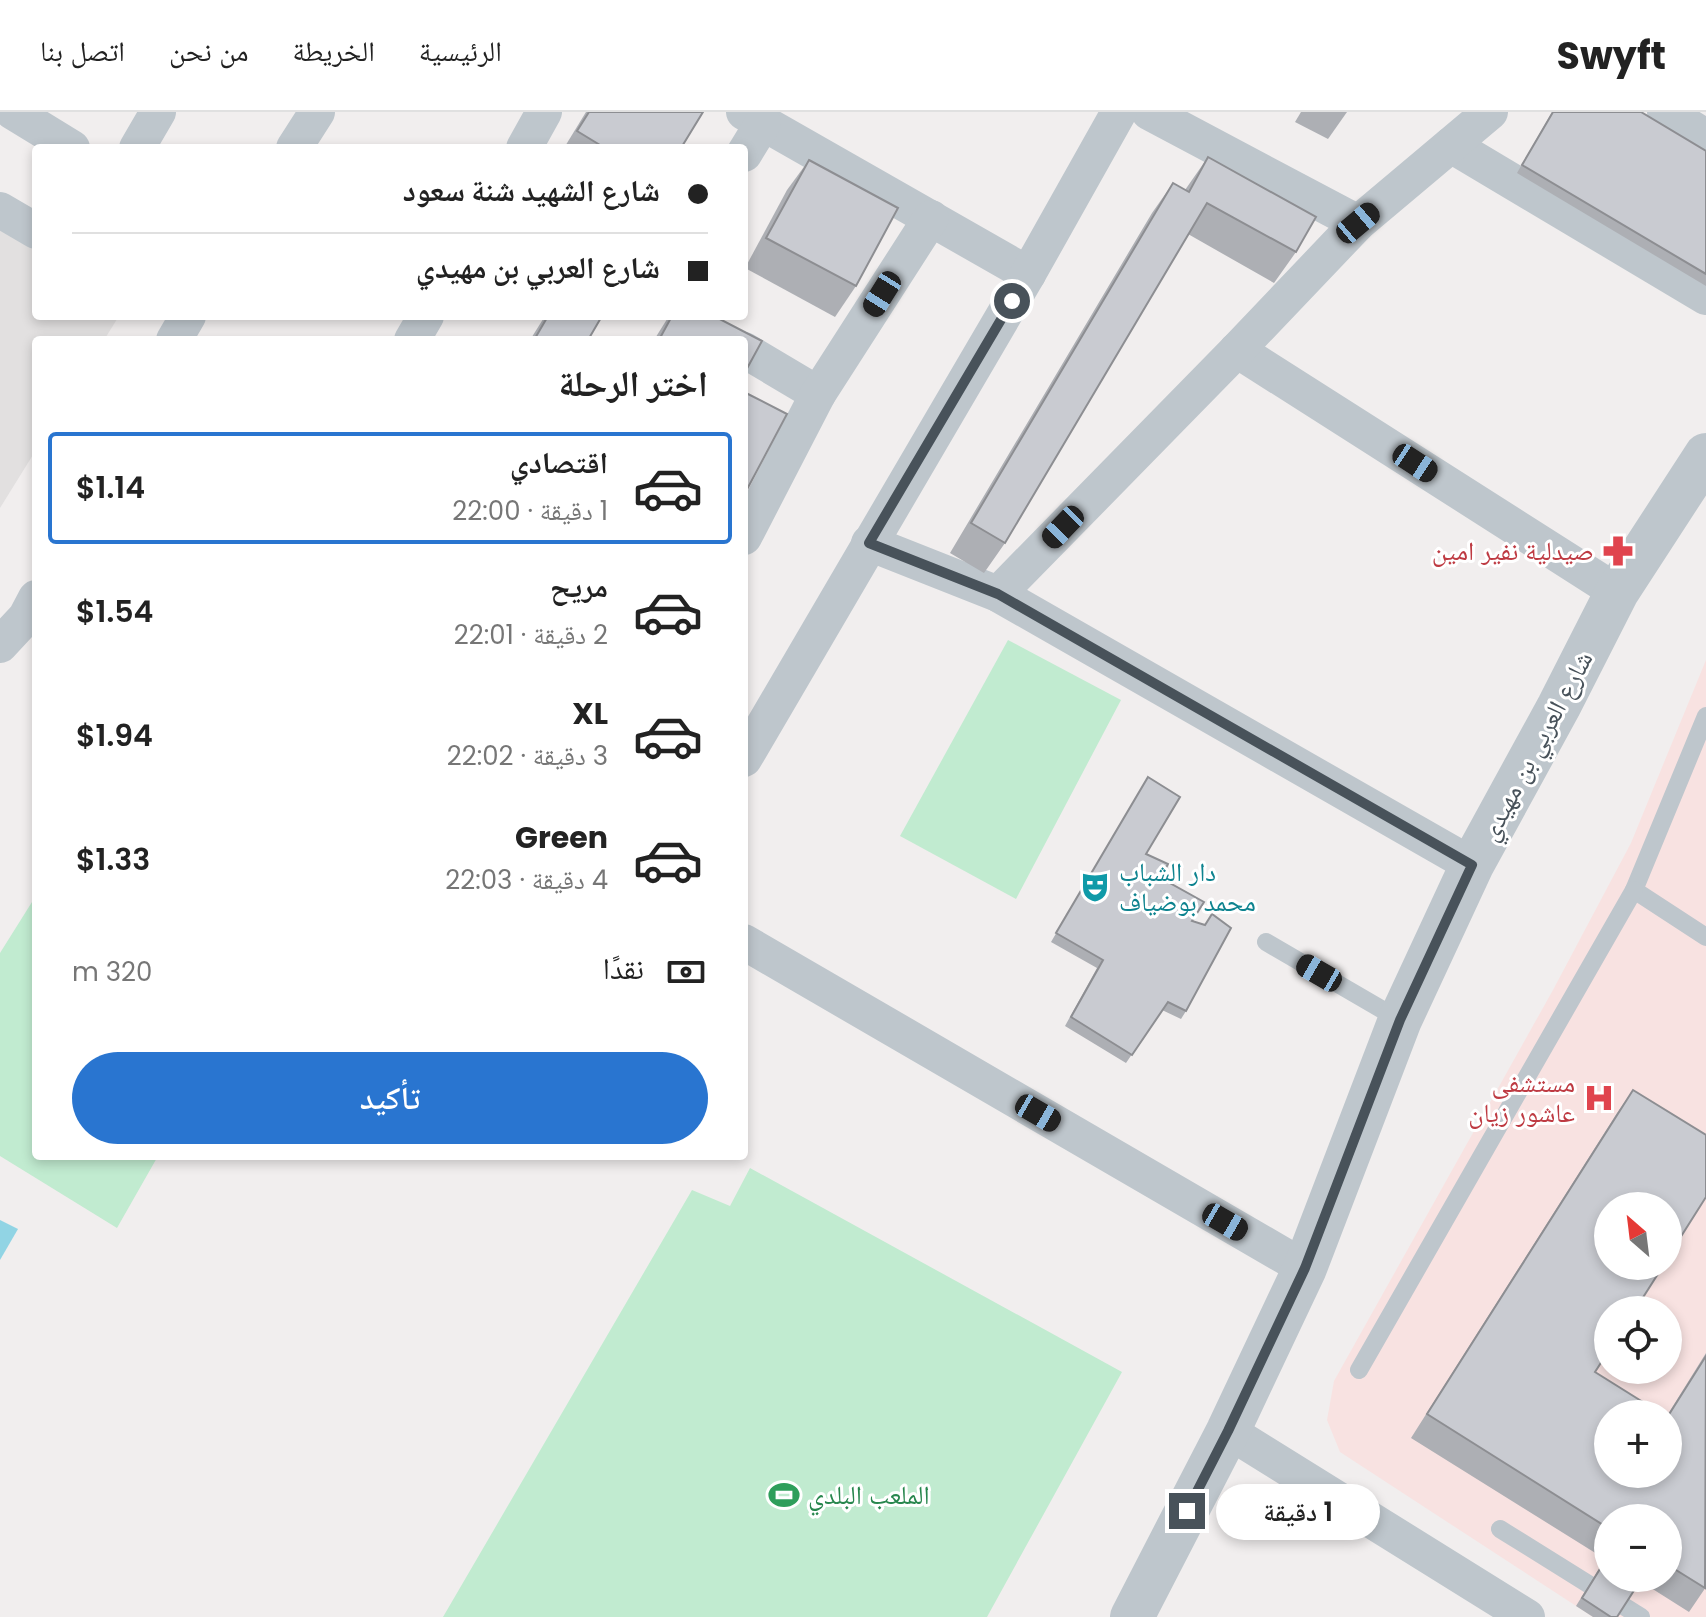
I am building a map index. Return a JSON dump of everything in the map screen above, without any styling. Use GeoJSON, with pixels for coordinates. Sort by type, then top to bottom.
{"type":"FeatureCollection","features":[{"type":"Feature","properties":{"kind":"street"},"geometry":{"type":"LineString","coordinates":[[13,112],[65,144]]}},
{"type":"Feature","properties":{"kind":"street"},"geometry":{"type":"LineString","coordinates":[[139,144],[158,112]]}},
{"type":"Feature","properties":{"kind":"street"},"geometry":{"type":"LineString","coordinates":[[297,144],[317,112]]}},
{"type":"Feature","properties":{"kind":"street"},"geometry":{"type":"LineString","coordinates":[[526,144],[544,112]]}},
{"type":"Feature","properties":{"kind":"street"},"geometry":{"type":"LineString","coordinates":[[748,743],[1028,274],[1119,112]]}},
{"type":"Feature","properties":{"kind":"street"},"geometry":{"type":"LineString","coordinates":[[1149,112],[1358,223]]}},
{"type":"Feature","properties":{"kind":"street"},"geometry":{"type":"LineString","coordinates":[[998,594],[1358,223],[1490,112]]}},
{"type":"Feature","properties":{"kind":"street"},"geometry":{"type":"LineString","coordinates":[[1665,112],[1706,137]]}},
{"type":"Feature","properties":{"kind":"street"},"geometry":{"type":"LineString","coordinates":[[747,144],[754,117],[1028,274]]}},
{"type":"Feature","properties":{"kind":"street"},"geometry":{"type":"LineString","coordinates":[[1451,145],[1706,297]]}},
{"type":"Feature","properties":{"kind":"street"},"geometry":{"type":"LineString","coordinates":[[0,210],[32,229]]}},
{"type":"Feature","properties":{"kind":"street"},"geometry":{"type":"LineString","coordinates":[[748,529],[818,394],[931,218]]}},
{"type":"Feature","properties":{"kind":"street"},"geometry":{"type":"LineString","coordinates":[[1237,350],[1617,592]]}},
{"type":"Feature","properties":{"kind":"street"},"geometry":{"type":"LineString","coordinates":[[748,353],[818,394]]}},
{"type":"Feature","properties":{"kind":"street","name":"شارع العربي بن مهيدي"},"geometry":{"type":"LineString","coordinates":[[1132,1617],[1228,1431],[1305,1268],[1400,1020],[1472,865],[1617,592],[1706,455]]}},
{"type":"Feature","properties":{"kind":"street"},"geometry":{"type":"LineString","coordinates":[[869,543],[998,594],[1472,865]]}},
{"type":"Feature","properties":{"kind":"street"},"geometry":{"type":"LineString","coordinates":[[0,645],[32,613]]}},
{"type":"Feature","properties":{"kind":"street"},"geometry":{"type":"LineString","coordinates":[[748,944],[1305,1268]]}},
{"type":"Feature","properties":{"kind":"street"},"geometry":{"type":"LineString","coordinates":[[1228,1431],[1527,1617]]}},
{"type":"Feature","properties":{"kind":"lane"},"geometry":{"type":"LineString","coordinates":[[1359,1370],[1634,890],[1706,716]]}},
{"type":"Feature","properties":{"kind":"lane"},"geometry":{"type":"LineString","coordinates":[[1634,890],[1706,937]]}},
{"type":"Feature","properties":{"kind":"lane"},"geometry":{"type":"LineString","coordinates":[[1266,942],[1400,1020]]}},
{"type":"Feature","properties":{"kind":"lane"},"geometry":{"type":"LineString","coordinates":[[1500,1529],[1641,1617]]}},
{"type":"Feature","properties":{"kind":"shaded area"},"geometry":{"type":"Polygon","coordinates":[[[0,227],[32,244],[32,320],[116,320],[106,336],[32,336],[32,456],[0,508],[0,227]]]}},
{"type":"Feature","properties":{"kind":"shaded area","name":"مستشفى عاشور زيان"},"geometry":{"type":"Polygon","coordinates":[[[1706,660],[1706,1617],[1593,1617],[1340,1452],[1327,1420],[1334,1381],[1553,990],[1631,843],[1706,660]]]}},
{"type":"Feature","properties":{"kind":"green space"},"geometry":{"type":"Polygon","coordinates":[[[1008,640],[1121,700],[1016,899],[900,836],[1008,640]]]}},
{"type":"Feature","properties":{"kind":"green space"},"geometry":{"type":"Polygon","coordinates":[[[32,902],[32,1160],[156,1160],[117,1228],[0,1156],[0,953],[32,902]]]}},
{"type":"Feature","properties":{"kind":"green space","name":"الملعب البلدي"},"geometry":{"type":"Polygon","coordinates":[[[750,1168],[1122,1372],[987,1617],[443,1617],[692,1190],[730,1206],[750,1168]]]}},
{"type":"Feature","properties":{"kind":"water"},"geometry":{"type":"Polygon","coordinates":[[[0,1220],[18,1229],[0,1260],[0,1220]]]}},
{"type":"Feature","properties":{"kind":"building"},"geometry":{"type":"Polygon","coordinates":[[[589,112],[703,112],[683,144],[598,144],[577,131],[589,112]]]}},
{"type":"Feature","properties":{"kind":"building"},"geometry":{"type":"Polygon","coordinates":[[[1553,112],[1641,112],[1706,151],[1706,274],[1522,165],[1553,112]]]}},
{"type":"Feature","properties":{"kind":"building"},"geometry":{"type":"Polygon","coordinates":[[[1208,157],[1316,217],[1296,252],[1207,203],[1005,543],[971,523],[1173,183],[1189,192],[1208,157]]]}},
{"type":"Feature","properties":{"kind":"building"},"geometry":{"type":"Polygon","coordinates":[[[809,160],[898,208],[856,286],[766,238],[809,160]]]}},
{"type":"Feature","properties":{"kind":"building"},"geometry":{"type":"Polygon","coordinates":[[[546,320],[600,320],[590,336],[536,336],[546,320]]]}},
{"type":"Feature","properties":{"kind":"building"},"geometry":{"type":"Polygon","coordinates":[[[670,320],[722,320],[762,341],[748,367],[748,336],[661,336],[670,320]]]}},
{"type":"Feature","properties":{"kind":"building"},"geometry":{"type":"Polygon","coordinates":[[[748,394],[787,414],[748,487],[748,394]]]}},
{"type":"Feature","properties":{"kind":"building"},"geometry":{"type":"Polygon","coordinates":[[[1148,777],[1180,797],[1146,854],[1168,864],[1161,878],[1204,902],[1192,921],[1205,925],[1212,914],[1231,928],[1186,1011],[1168,1002],[1132,1055],[1071,1017],[1103,960],[1056,933],[1148,777]]]}},
{"type":"Feature","properties":{"kind":"building","name":"مستشفى عاشور زيان"},"geometry":{"type":"Polygon","coordinates":[[[1633,1090],[1706,1135],[1706,1197],[1682,1235],[1682,1192],[1594,1192],[1594,1280],[1654,1280],[1644,1296],[1594,1296],[1594,1384],[1614,1384],[1640,1400],[1594,1400],[1594,1488],[1682,1488],[1682,1400],[1678,1400],[1706,1356],[1705,1588],[1682,1574],[1682,1504],[1594,1504],[1594,1519],[1427,1414],[1633,1090]]]}},
{"type":"Feature","properties":{"kind":"building"},"geometry":{"type":"Polygon","coordinates":[[[1594,1579],[1594,1592],[1633,1592],[1617,1617],[1611,1617],[1582,1598],[1594,1579]]]}},
{"type":"Feature","properties":{"kind":"place","name":"صيدلية نفير امين"},"geometry":{"type":"Point","coordinates":[1618,551]}},
{"type":"Feature","properties":{"kind":"place","name":"دار الشباب محمد بوضياف"},"geometry":{"type":"Point","coordinates":[1095,887]}},
{"type":"Feature","properties":{"kind":"place","name":"مستشفى عاشور زيان"},"geometry":{"type":"Point","coordinates":[1599,1098]}},
{"type":"Feature","properties":{"kind":"place","name":"الملعب البلدي"},"geometry":{"type":"Point","coordinates":[784,1495]}},
{"type":"Feature","properties":{"kind":"route"},"geometry":{"type":"LineString","coordinates":[[1012,301],[869,543],[998,594],[1472,865],[1400,1020],[1305,1268],[1187,1511]]}}]}
